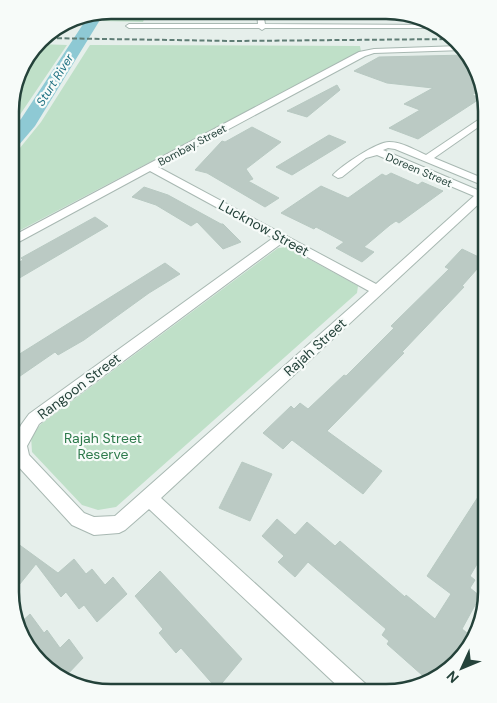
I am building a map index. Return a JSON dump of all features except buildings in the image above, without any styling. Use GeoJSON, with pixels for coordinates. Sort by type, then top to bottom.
{"type":"FeatureCollection","features":[{"type":"Feature","properties":{"kind":"street"},"geometry":{"type":"LineString","coordinates":[[261,19],[262,28]]}},
{"type":"Feature","properties":{"kind":"street"},"geometry":{"type":"LineString","coordinates":[[129,26],[262,28],[422,26]]}},
{"type":"Feature","properties":{"kind":"street","name":"Bombay Street"},"geometry":{"type":"LineString","coordinates":[[19,238],[356,57],[374,51],[453,48]]}},
{"type":"Feature","properties":{"kind":"street"},"geometry":{"type":"LineString","coordinates":[[427,158],[478,122]]}},
{"type":"Feature","properties":{"kind":"street","name":"Doreen Street"},"geometry":{"type":"LineString","coordinates":[[478,189],[427,158],[397,146],[388,145],[381,147],[378,151],[385,156],[478,190]]}},
{"type":"Feature","properties":{"kind":"street"},"geometry":{"type":"LineString","coordinates":[[338,175],[362,156],[378,151]]}},
{"type":"Feature","properties":{"kind":"street","name":"Lucknow Street"},"geometry":{"type":"LineString","coordinates":[[151,167],[377,290]]}},
{"type":"Feature","properties":{"kind":"street","name":"Rajah Street"},"geometry":{"type":"LineString","coordinates":[[149,498],[478,199]]}},
{"type":"Feature","properties":{"kind":"street","name":"Rangoon Street"},"geometry":{"type":"LineString","coordinates":[[149,498],[119,524],[94,526],[78,519],[22,460],[19,446],[26,430],[34,419],[281,238]]}},
{"type":"Feature","properties":{"kind":"street"},"geometry":{"type":"LineString","coordinates":[[149,498],[350,684]]}},
{"type":"Feature","properties":{"kind":"green space"},"geometry":{"type":"Polygon","coordinates":[[[111,19],[144,19],[143,22],[102,21],[111,19]]]}},
{"type":"Feature","properties":{"kind":"green space"},"geometry":{"type":"Polygon","coordinates":[[[48,44],[67,45],[19,116],[24,81],[34,60],[48,44]]]}},
{"type":"Feature","properties":{"kind":"green space"},"geometry":{"type":"Polygon","coordinates":[[[90,45],[360,46],[361,51],[19,231],[19,149],[41,122],[90,45]]]}},
{"type":"Feature","properties":{"kind":"green space","name":"Rajah Street Reserve"},"geometry":{"type":"Polygon","coordinates":[[[287,247],[358,286],[357,293],[116,507],[98,510],[82,505],[32,452],[31,436],[41,424],[278,248],[287,247]]]}},
{"type":"Feature","properties":{"kind":"waterway","name":"Sturt River"},"geometry":{"type":"LineString","coordinates":[[19,133],[28,122],[92,21]]}},
{"type":"Feature","properties":{"kind":"railway"},"geometry":{"type":"LineString","coordinates":[[55,38],[234,41],[443,39]]}}]}
